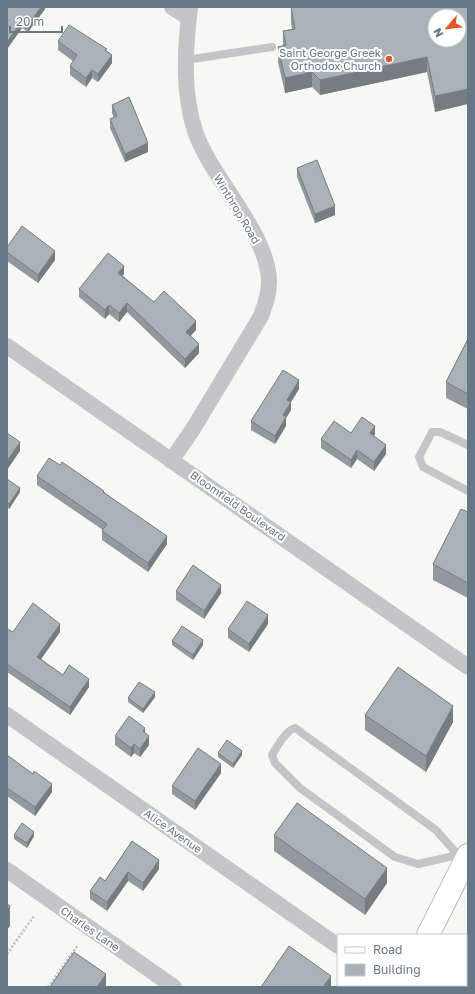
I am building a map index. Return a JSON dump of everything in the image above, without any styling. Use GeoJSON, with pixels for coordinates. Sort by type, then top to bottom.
{"type":"FeatureCollection","features":[{"type":"Feature","properties":{"kind":"main road"},"geometry":{"type":"LineString","coordinates":[[428,934],[465,857]]}},
{"type":"Feature","properties":{"kind":"street"},"geometry":{"type":"LineString","coordinates":[[172,7],[190,12]]}},
{"type":"Feature","properties":{"kind":"street","name":"Winthrop Road"},"geometry":{"type":"LineString","coordinates":[[172,460],[193,429],[261,316],[268,295],[269,284],[267,265],[258,242],[205,156],[196,133],[188,98],[186,60],[190,12]]}},
{"type":"Feature","properties":{"kind":"street","name":"Bloomfield Boulevard"},"geometry":{"type":"LineString","coordinates":[[7,346],[468,667]]}},
{"type":"Feature","properties":{"kind":"street","name":"Alice Avenue"},"geometry":{"type":"LineString","coordinates":[[7,715],[337,945]]}},
{"type":"Feature","properties":{"kind":"street","name":"Charles Lane"},"geometry":{"type":"LineString","coordinates":[[7,870],[174,987]]}},
{"type":"Feature","properties":{"kind":"lane"},"geometry":{"type":"LineString","coordinates":[[186,60],[272,47]]}},
{"type":"Feature","properties":{"kind":"lane"},"geometry":{"type":"LineString","coordinates":[[468,445],[440,432],[432,432],[419,457],[422,467],[468,491]]}},
{"type":"Feature","properties":{"kind":"lane"},"geometry":{"type":"LineString","coordinates":[[295,728],[436,830],[465,857],[418,864],[395,857],[300,788],[275,763],[272,755],[286,734],[291,729],[295,728]]}},
{"type":"Feature","properties":{"kind":"path"},"geometry":{"type":"LineString","coordinates":[[7,954],[34,916]]}},
{"type":"Feature","properties":{"kind":"path"},"geometry":{"type":"LineString","coordinates":[[48,987],[78,945]]}},
{"type":"Feature","properties":{"kind":"building"},"geometry":{"type":"Polygon","coordinates":[[[41,7],[28,25],[22,21],[7,42],[7,8],[41,7]]]}},
{"type":"Feature","properties":{"kind":"building","name":"Saint George Greek Orthodox Church"},"geometry":{"type":"Polygon","coordinates":[[[291,7],[468,7],[468,89],[435,96],[427,57],[320,80],[312,72],[285,78],[278,47],[286,45],[283,31],[295,29],[291,7]]]}},
{"type":"Feature","properties":{"kind":"building"},"geometry":{"type":"Polygon","coordinates":[[[69,25],[107,49],[105,50],[112,55],[98,74],[92,70],[86,78],[70,66],[77,55],[58,41],[69,25]]]}},
{"type":"Feature","properties":{"kind":"building"},"geometry":{"type":"Polygon","coordinates":[[[129,97],[148,143],[125,154],[110,119],[117,116],[112,105],[129,97]]]}},
{"type":"Feature","properties":{"kind":"building"},"geometry":{"type":"Polygon","coordinates":[[[317,160],[335,206],[315,214],[297,168],[317,160]]]}},
{"type":"Feature","properties":{"kind":"building"},"geometry":{"type":"Polygon","coordinates":[[[22,226],[55,251],[38,275],[7,252],[7,247],[22,226]]]}},
{"type":"Feature","properties":{"kind":"building"},"geometry":{"type":"Polygon","coordinates":[[[108,253],[124,266],[118,273],[154,302],[164,291],[196,321],[186,332],[199,344],[185,359],[127,303],[119,313],[109,305],[105,310],[79,289],[108,253]]]}},
{"type":"Feature","properties":{"kind":"building"},"geometry":{"type":"Polygon","coordinates":[[[468,339],[468,394],[446,382],[468,339]]]}},
{"type":"Feature","properties":{"kind":"building"},"geometry":{"type":"Polygon","coordinates":[[[283,370],[299,380],[287,400],[291,402],[283,415],[286,417],[275,436],[251,421],[283,370]]]}},
{"type":"Feature","properties":{"kind":"building"},"geometry":{"type":"Polygon","coordinates":[[[362,417],[375,426],[370,433],[386,445],[374,462],[357,450],[351,460],[321,439],[334,421],[351,433],[362,417]]]}},
{"type":"Feature","properties":{"kind":"building"},"geometry":{"type":"Polygon","coordinates":[[[7,433],[20,442],[7,461],[7,433]]]}},
{"type":"Feature","properties":{"kind":"building"},"geometry":{"type":"Polygon","coordinates":[[[49,458],[60,465],[62,462],[167,536],[148,563],[102,531],[107,524],[37,476],[49,458]]]}},
{"type":"Feature","properties":{"kind":"building"},"geometry":{"type":"Polygon","coordinates":[[[7,479],[20,488],[9,504],[7,503],[7,479]]]}},
{"type":"Feature","properties":{"kind":"building"},"geometry":{"type":"Polygon","coordinates":[[[461,509],[468,512],[468,583],[433,564],[461,509]]]}},
{"type":"Feature","properties":{"kind":"building"},"geometry":{"type":"Polygon","coordinates":[[[193,565],[221,585],[204,611],[176,591],[193,565]]]}},
{"type":"Feature","properties":{"kind":"building"},"geometry":{"type":"Polygon","coordinates":[[[247,601],[268,615],[249,644],[228,629],[247,601]]]}},
{"type":"Feature","properties":{"kind":"building"},"geometry":{"type":"Polygon","coordinates":[[[33,603],[60,624],[37,657],[63,675],[69,665],[89,679],[70,707],[7,664],[7,629],[13,632],[33,603]]]}},
{"type":"Feature","properties":{"kind":"building"},"geometry":{"type":"Polygon","coordinates":[[[182,626],[203,640],[193,655],[172,641],[182,626]]]}},
{"type":"Feature","properties":{"kind":"building"},"geometry":{"type":"Polygon","coordinates":[[[398,667],[453,706],[426,756],[365,715],[398,667]]]}},
{"type":"Feature","properties":{"kind":"building"},"geometry":{"type":"Polygon","coordinates":[[[139,682],[155,692],[143,709],[128,698],[139,682]]]}},
{"type":"Feature","properties":{"kind":"building"},"geometry":{"type":"Polygon","coordinates":[[[129,716],[145,728],[143,731],[149,736],[140,749],[134,744],[131,748],[115,736],[129,716]]]}},
{"type":"Feature","properties":{"kind":"building"},"geometry":{"type":"Polygon","coordinates":[[[227,740],[242,751],[233,764],[218,753],[227,740]]]}},
{"type":"Feature","properties":{"kind":"building"},"geometry":{"type":"Polygon","coordinates":[[[198,748],[221,764],[195,801],[172,786],[198,748]]]}},
{"type":"Feature","properties":{"kind":"building"},"geometry":{"type":"Polygon","coordinates":[[[7,755],[33,774],[34,771],[52,784],[35,807],[7,788],[7,755]]]}},
{"type":"Feature","properties":{"kind":"building"},"geometry":{"type":"Polygon","coordinates":[[[297,803],[387,868],[365,899],[274,835],[297,803]]]}},
{"type":"Feature","properties":{"kind":"building"},"geometry":{"type":"Polygon","coordinates":[[[22,823],[34,832],[27,843],[14,835],[22,823]]]}},
{"type":"Feature","properties":{"kind":"building"},"geometry":{"type":"Polygon","coordinates":[[[132,841],[159,860],[143,883],[128,872],[107,902],[90,891],[100,877],[105,881],[132,841]]]}},
{"type":"Feature","properties":{"kind":"building"},"geometry":{"type":"Polygon","coordinates":[[[289,946],[331,976],[323,987],[261,987],[289,946]]]}},
{"type":"Feature","properties":{"kind":"building"},"geometry":{"type":"Polygon","coordinates":[[[74,952],[106,974],[97,987],[50,987],[74,952]]]}},
{"type":"Feature","properties":{"kind":"place","name":"Saint George Greek Orthodox Church"},"geometry":{"type":"Point","coordinates":[389,59]}}]}
